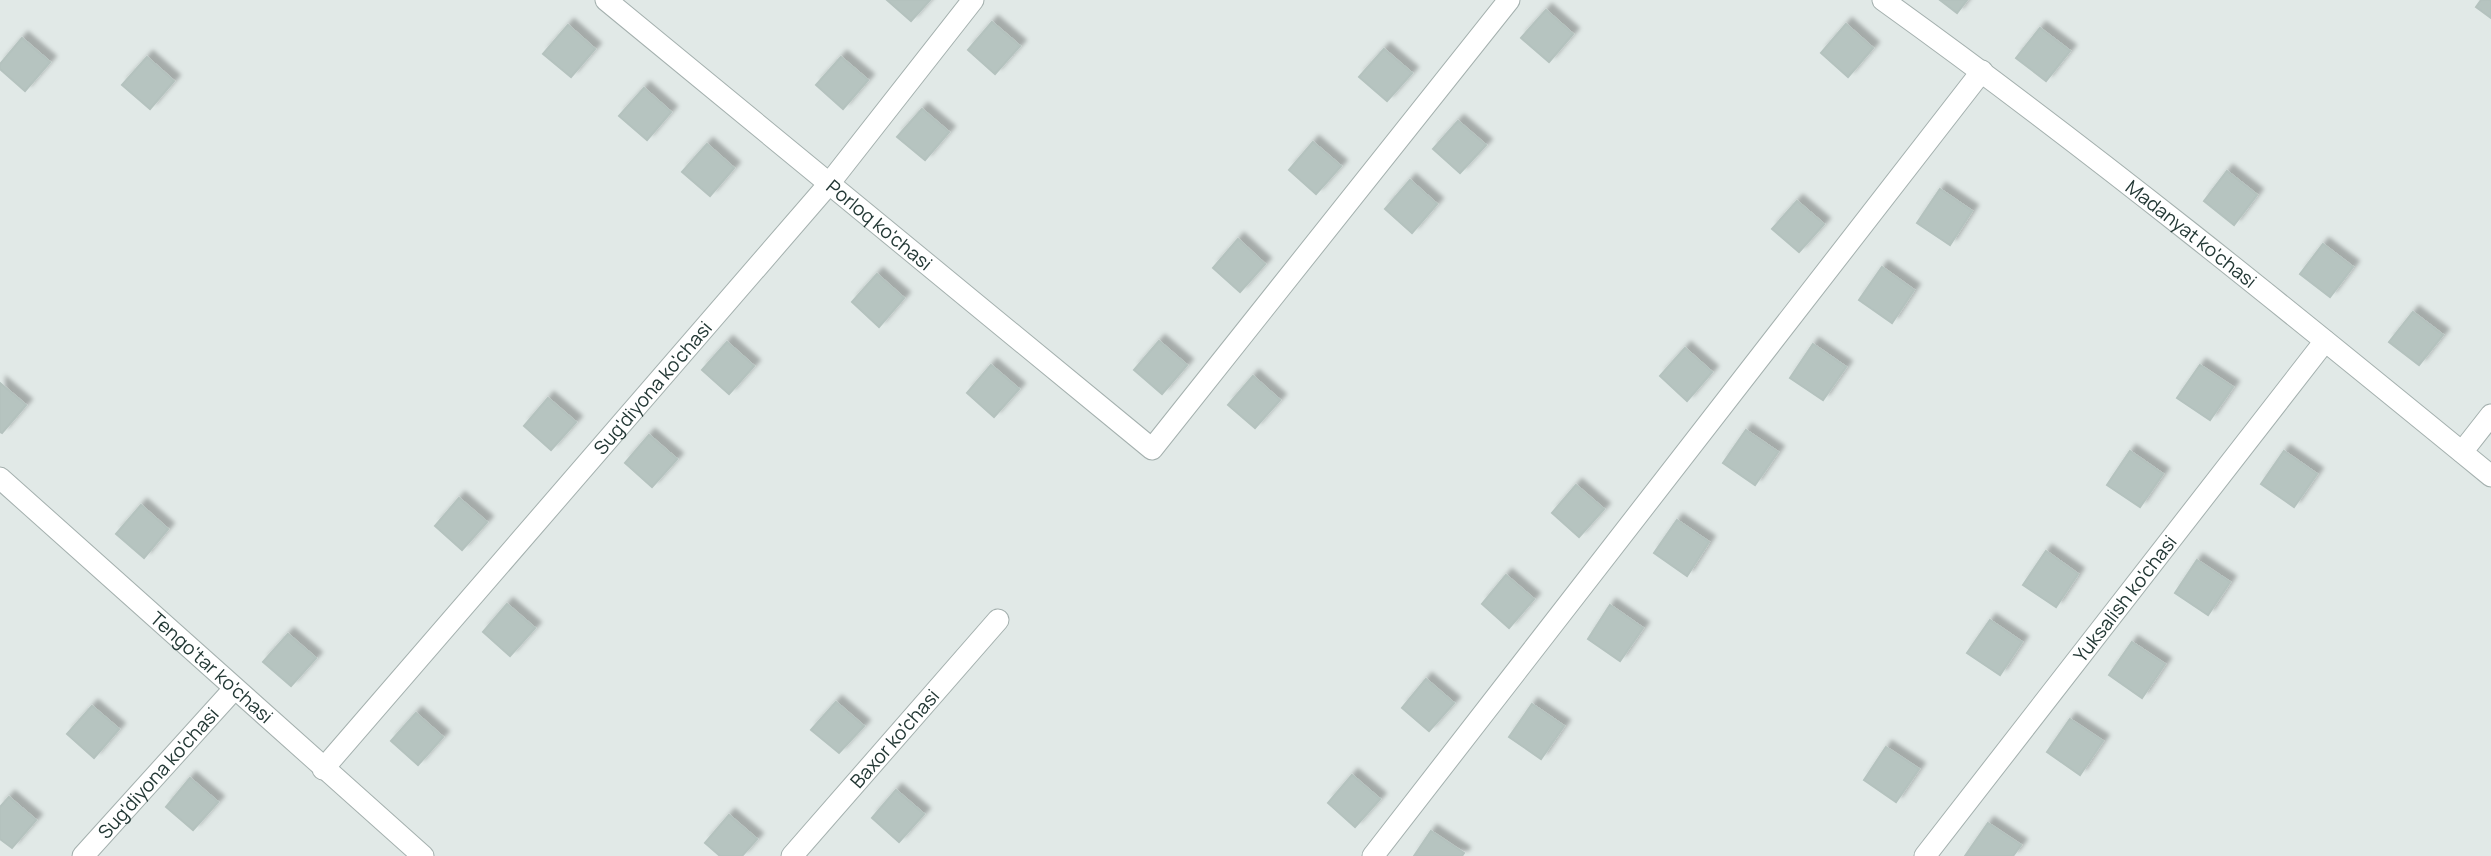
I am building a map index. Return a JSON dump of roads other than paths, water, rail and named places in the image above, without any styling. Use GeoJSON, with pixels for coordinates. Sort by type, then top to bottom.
{"type":"FeatureCollection","features":[{"type":"Feature","properties":{"kind":"street","name":"Porloq ko'chasi"},"geometry":{"type":"LineString","coordinates":[[607,0],[1152,449],[1508,0]]}},
{"type":"Feature","properties":{"kind":"street","name":"Sug'diyona ko'chasi"},"geometry":{"type":"LineString","coordinates":[[323,769],[828,184],[973,0]]}},
{"type":"Feature","properties":{"kind":"street","name":"Madanyat ko'chasi"},"geometry":{"type":"LineString","coordinates":[[1883,0],[1982,71],[2491,475]]}},
{"type":"Feature","properties":{"kind":"street"},"geometry":{"type":"LineString","coordinates":[[1373,856],[1982,71]]}},
{"type":"Feature","properties":{"kind":"street","name":"Yuksalish ko'chasi"},"geometry":{"type":"LineString","coordinates":[[1924,856],[2325,341]]}},
{"type":"Feature","properties":{"kind":"street"},"geometry":{"type":"LineString","coordinates":[[2462,452],[2491,415]]}},
{"type":"Feature","properties":{"kind":"street","name":"Tengo'tar ko'chasi"},"geometry":{"type":"LineString","coordinates":[[0,478],[423,856]]}},
{"type":"Feature","properties":{"kind":"street","name":"Baxor ko'chasi"},"geometry":{"type":"LineString","coordinates":[[792,856],[998,620]]}},
{"type":"Feature","properties":{"kind":"street","name":"Sug'diyona ko'chasi"},"geometry":{"type":"LineString","coordinates":[[83,856],[234,689]]}}]}
